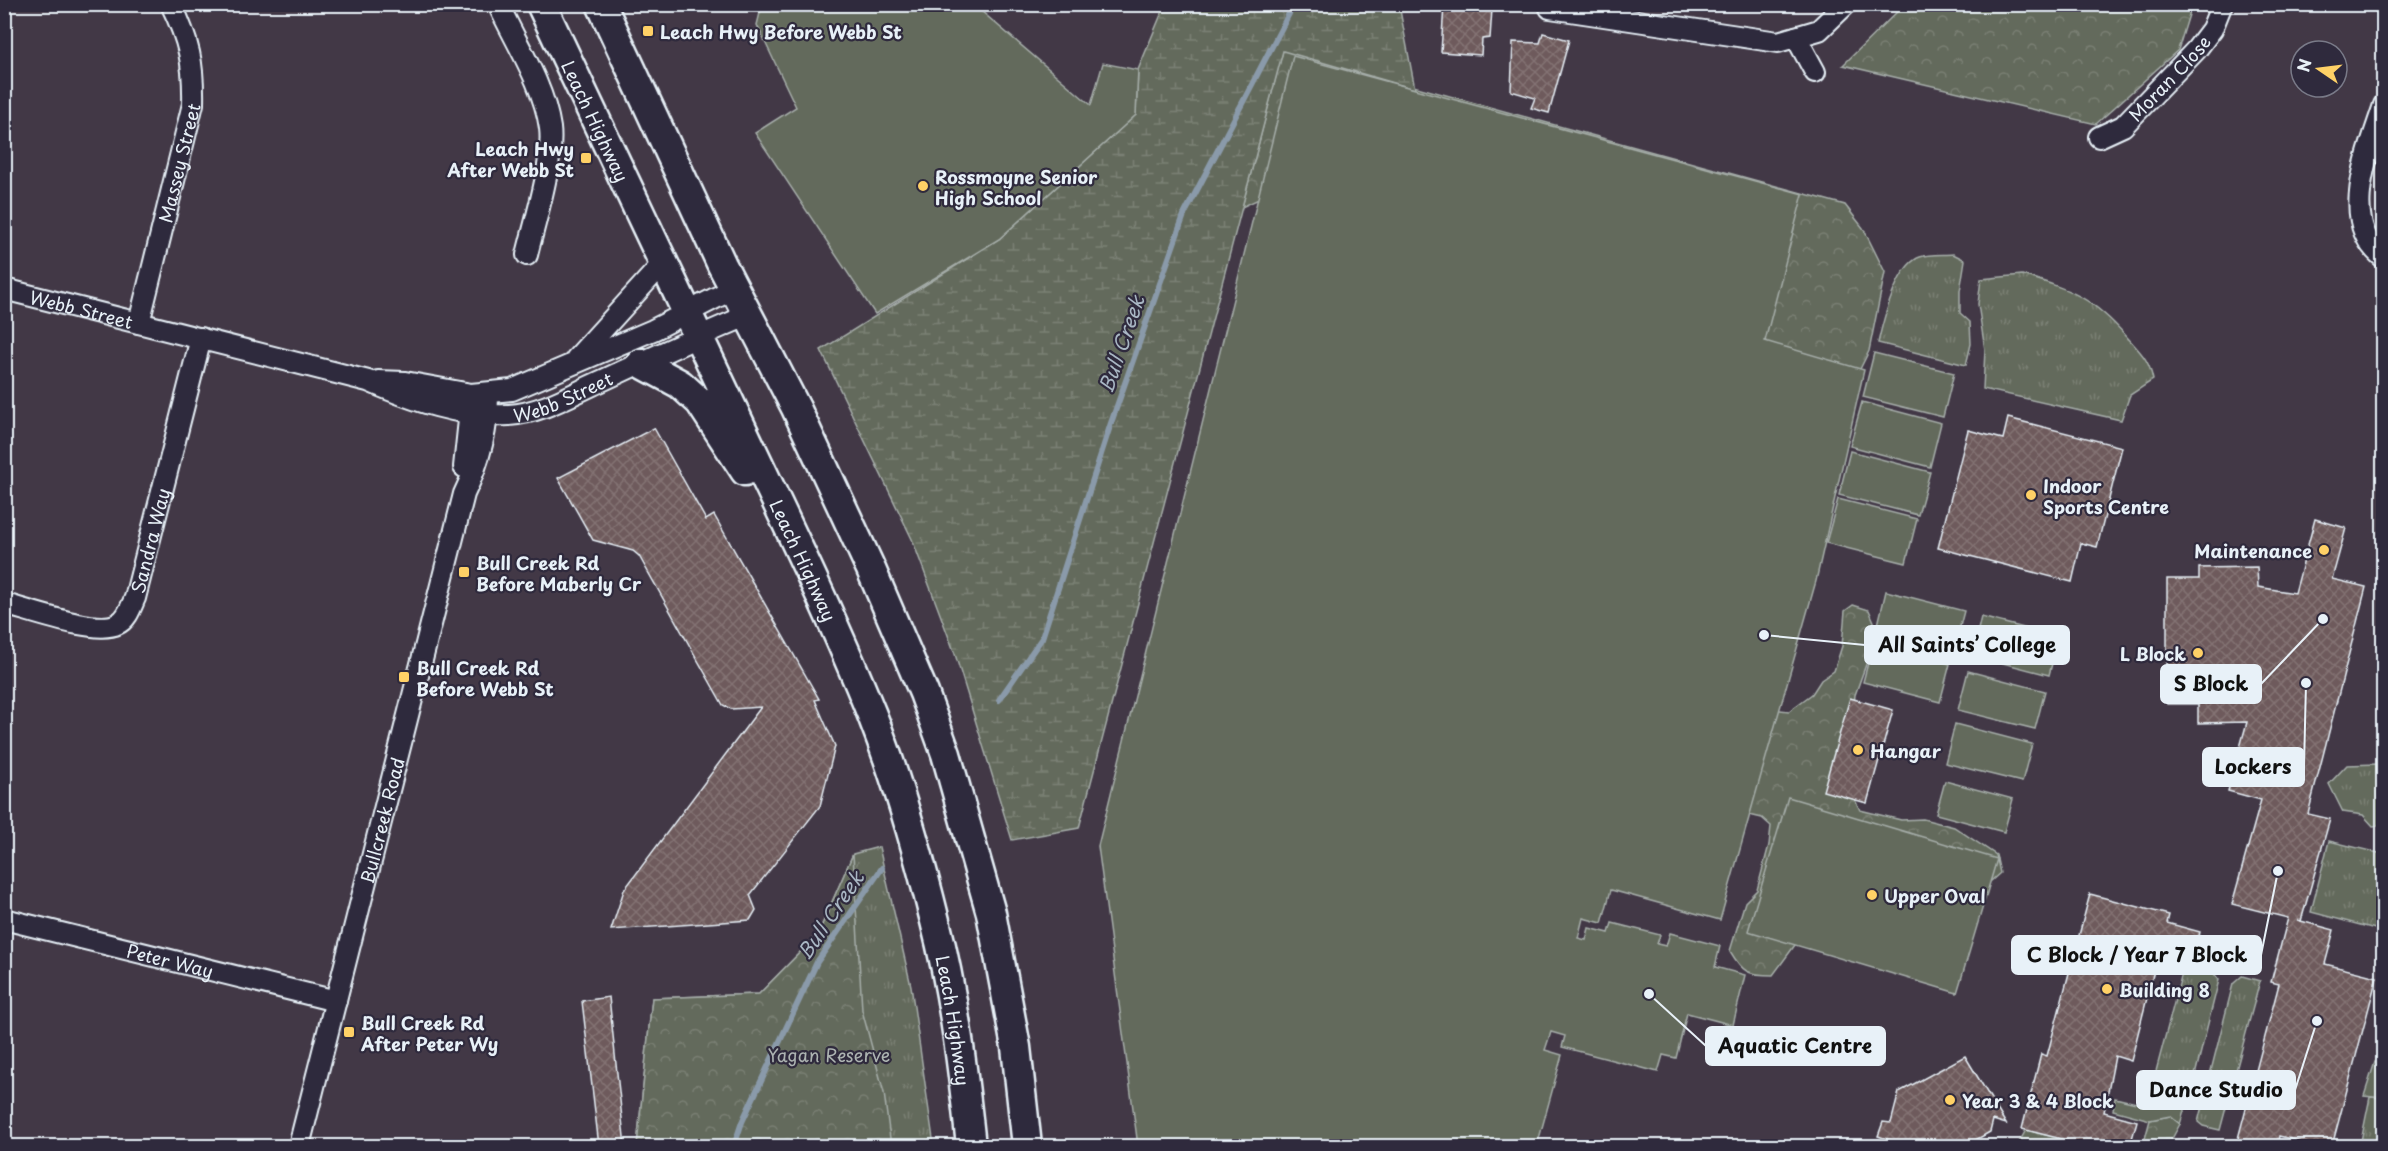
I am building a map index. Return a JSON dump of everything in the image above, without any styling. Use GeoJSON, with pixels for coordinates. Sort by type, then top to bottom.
{"type":"FeatureCollection","features":[{"type":"Feature","properties":{"kind":"highway","name":"Leach Highway"},"geometry":{"type":"LineString","coordinates":[[541,4],[628,193],[694,323],[816,585],[873,717],[901,801],[936,922],[964,1084],[971,1146]]}},
{"type":"Feature","properties":{"kind":"highway"},"geometry":{"type":"LineString","coordinates":[[601,4],[735,288],[796,408],[870,567],[924,693],[946,754],[991,913],[1016,1047],[1027,1146]]}},
{"type":"Feature","properties":{"kind":"highway"},"geometry":{"type":"LineString","coordinates":[[641,363],[680,384],[700,402],[723,433],[816,585]]}},
{"type":"Feature","properties":{"kind":"street","name":"Massey Street"},"geometry":{"type":"LineString","coordinates":[[139,323],[193,104],[194,70],[188,42],[171,4]]}},
{"type":"Feature","properties":{"kind":"street"},"geometry":{"type":"LineString","coordinates":[[498,4],[544,103],[550,130],[548,158],[527,255]]}},
{"type":"Feature","properties":{"kind":"street"},"geometry":{"type":"LineString","coordinates":[[1550,8],[1778,42],[1820,30],[1846,4]]}},
{"type":"Feature","properties":{"kind":"street","name":"Moran Close"},"geometry":{"type":"LineString","coordinates":[[2099,137],[2122,126],[2196,50],[2212,29],[2222,4]]}},
{"type":"Feature","properties":{"kind":"street"},"geometry":{"type":"LineString","coordinates":[[1796,37],[1815,72]]}},
{"type":"Feature","properties":{"kind":"street"},"geometry":{"type":"LineString","coordinates":[[2384,105],[2363,180],[2359,218],[2361,230],[2368,242],[2384,258]]}},
{"type":"Feature","properties":{"kind":"street","name":"Webb Street"},"geometry":{"type":"LineString","coordinates":[[572,363],[664,262]]}},
{"type":"Feature","properties":{"kind":"street","name":"Webb Street"},"geometry":{"type":"LineString","coordinates":[[4,289],[368,381],[401,396],[480,404],[510,415],[540,408],[641,363],[735,288]]}},
{"type":"Feature","properties":{"kind":"street","name":"Webb Street"},"geometry":{"type":"LineString","coordinates":[[480,404],[652,330],[749,315]]}},
{"type":"Feature","properties":{"kind":"street","name":"Sandra Way"},"geometry":{"type":"LineString","coordinates":[[4,604],[98,626],[119,624],[129,613],[135,598],[201,338]]}},
{"type":"Feature","properties":{"kind":"street","name":"Bullcreek Road"},"geometry":{"type":"LineString","coordinates":[[299,1146],[464,494],[473,476],[480,404]]}},
{"type":"Feature","properties":{"kind":"street","name":"Peter Way"},"geometry":{"type":"LineString","coordinates":[[4,919],[336,1001]]}},
{"type":"Feature","properties":{"kind":"green space"},"geometry":{"type":"Polygon","coordinates":[[[1905,4],[2192,5],[2178,50],[2096,124],[1843,65],[1905,4]]]}},
{"type":"Feature","properties":{"kind":"green space","name":"Rossmoyne Senior High School"},"geometry":{"type":"Polygon","coordinates":[[[762,5],[974,5],[1091,105],[1103,63],[1138,70],[1136,115],[999,239],[875,314],[755,133],[796,107],[757,25],[762,5]]]}},
{"type":"Feature","properties":{"kind":"green space"},"geometry":{"type":"Polygon","coordinates":[[[1165,5],[1399,5],[1415,89],[1283,51],[1079,828],[1012,840],[955,654],[912,539],[821,350],[999,239],[1136,115],[1138,70],[1165,5]]]}},
{"type":"Feature","properties":{"kind":"green space"},"geometry":{"type":"Polygon","coordinates":[[[1283,50],[1845,205],[1863,228],[1885,272],[1869,351],[1860,369],[1809,397],[1288,185],[1242,207],[1283,50]]]}},
{"type":"Feature","properties":{"kind":"green space"},"geometry":{"type":"Polygon","coordinates":[[[1293,56],[1803,194],[1765,341],[1864,370],[1816,581],[1720,920],[1611,890],[1602,923],[1583,918],[1578,938],[1586,940],[1589,928],[1609,933],[1612,923],[1660,935],[1657,944],[1666,946],[1670,933],[1720,946],[1715,967],[1745,975],[1733,1025],[1687,1013],[1676,1058],[1663,1055],[1658,1072],[1562,1047],[1565,1036],[1551,1032],[1545,1050],[1562,1055],[1537,1146],[1138,1146],[1098,846],[1293,56]]]}},
{"type":"Feature","properties":{"kind":"green space"},"geometry":{"type":"Polygon","coordinates":[[[1953,254],[1965,260],[1960,291],[1960,313],[1970,322],[1971,344],[1966,365],[1878,343],[1892,295],[1904,271],[1920,257],[1953,254]]]}},
{"type":"Feature","properties":{"kind":"green space"},"geometry":{"type":"Polygon","coordinates":[[[2022,275],[2055,285],[2092,304],[2114,323],[2144,357],[2153,380],[2130,395],[2121,420],[1983,389],[1985,350],[1978,304],[1981,279],[2022,275]]]}},
{"type":"Feature","properties":{"kind":"green space"},"geometry":{"type":"Polygon","coordinates":[[[1874,353],[1954,373],[1943,417],[1863,397],[1874,353]]]}},
{"type":"Feature","properties":{"kind":"green space"},"geometry":{"type":"Polygon","coordinates":[[[1862,402],[1941,423],[1930,467],[1850,446],[1862,402]]]}},
{"type":"Feature","properties":{"kind":"green space"},"geometry":{"type":"Polygon","coordinates":[[[1850,451],[1930,472],[1918,515],[1839,495],[1850,451]]]}},
{"type":"Feature","properties":{"kind":"green space"},"geometry":{"type":"Polygon","coordinates":[[[1838,499],[1917,519],[1906,563],[1826,543],[1838,499]]]}},
{"type":"Feature","properties":{"kind":"green space"},"geometry":{"type":"Polygon","coordinates":[[[1886,591],[1964,611],[1954,649],[1877,629],[1886,591]]]}},
{"type":"Feature","properties":{"kind":"green space"},"geometry":{"type":"Polygon","coordinates":[[[1853,605],[1869,610],[1878,631],[1855,695],[1852,723],[1847,784],[1860,810],[1901,820],[1923,819],[1954,827],[1996,855],[2000,873],[1983,888],[1795,945],[1773,975],[1752,973],[1739,964],[1730,951],[1745,902],[1757,890],[1769,845],[1771,826],[1762,818],[1728,810],[1762,708],[1789,711],[1812,694],[1821,680],[1834,671],[1842,646],[1845,611],[1853,605]]]}},
{"type":"Feature","properties":{"kind":"green space"},"geometry":{"type":"Polygon","coordinates":[[[1981,617],[2059,637],[2049,675],[1972,655],[1981,617]]]}},
{"type":"Feature","properties":{"kind":"green space"},"geometry":{"type":"Polygon","coordinates":[[[1873,644],[1950,664],[1940,702],[1863,682],[1873,644]]]}},
{"type":"Feature","properties":{"kind":"green space"},"geometry":{"type":"Polygon","coordinates":[[[1968,671],[2045,691],[2035,729],[1958,710],[1968,671]]]}},
{"type":"Feature","properties":{"kind":"green space"},"geometry":{"type":"Polygon","coordinates":[[[1955,724],[2032,744],[2022,782],[1945,763],[1955,724]]]}},
{"type":"Feature","properties":{"kind":"green space"},"geometry":{"type":"Polygon","coordinates":[[[2378,764],[2383,766],[2383,825],[2373,826],[2363,815],[2343,812],[2329,784],[2347,765],[2378,764]]]}},
{"type":"Feature","properties":{"kind":"green space"},"geometry":{"type":"Polygon","coordinates":[[[1945,781],[2013,799],[2004,832],[1936,814],[1945,781]]]}},
{"type":"Feature","properties":{"kind":"green space","name":"Upper Oval"},"geometry":{"type":"Polygon","coordinates":[[[1788,797],[1997,859],[1957,993],[1748,931],[1788,797]]]}},
{"type":"Feature","properties":{"kind":"green space"},"geometry":{"type":"Polygon","coordinates":[[[2329,841],[2383,854],[2383,931],[2311,912],[2329,841]]]}},
{"type":"Feature","properties":{"kind":"green space","name":"Yagan Reserve"},"geometry":{"type":"Polygon","coordinates":[[[879,847],[911,986],[934,1146],[637,1146],[652,998],[759,994],[818,934],[853,854],[879,847]]]}},
{"type":"Feature","properties":{"kind":"green space","name":"Yagan Reserve"},"geometry":{"type":"Polygon","coordinates":[[[853,854],[862,1010],[884,1093],[891,1146],[637,1146],[652,998],[759,994],[818,934],[853,854]]]}},
{"type":"Feature","properties":{"kind":"green space"},"geometry":{"type":"Polygon","coordinates":[[[2188,950],[2208,954],[2205,962],[2219,980],[2193,1083],[2155,1075],[2188,950]]]}},
{"type":"Feature","properties":{"kind":"green space"},"geometry":{"type":"Polygon","coordinates":[[[2242,976],[2260,981],[2220,1130],[2203,1126],[2198,1122],[2233,984],[2242,976]]]}},
{"type":"Feature","properties":{"kind":"green space"},"geometry":{"type":"Polygon","coordinates":[[[2375,1062],[2383,1067],[2383,1098],[2364,1096],[2375,1062]]]}},
{"type":"Feature","properties":{"kind":"green space"},"geometry":{"type":"Polygon","coordinates":[[[2155,1075],[2193,1083],[2180,1124],[2170,1116],[2150,1120],[2113,1110],[2115,1098],[2149,1106],[2155,1075]]]}},
{"type":"Feature","properties":{"kind":"green space"},"geometry":{"type":"Polygon","coordinates":[[[2370,1097],[2383,1098],[2383,1146],[2360,1146],[2370,1097]]]}},
{"type":"Feature","properties":{"kind":"green space"},"geometry":{"type":"Polygon","coordinates":[[[2170,1116],[2180,1124],[2168,1146],[2143,1146],[2150,1120],[2170,1116]]]}},
{"type":"Feature","properties":{"kind":"green space"},"geometry":{"type":"Polygon","coordinates":[[[2026,1130],[2089,1146],[2017,1146],[2026,1130]]]}},
{"type":"Feature","properties":{"kind":"building"},"geometry":{"type":"Polygon","coordinates":[[[1444,5],[1492,9],[1490,38],[1482,39],[1481,55],[1441,52],[1444,5]]]}},
{"type":"Feature","properties":{"kind":"building"},"geometry":{"type":"Polygon","coordinates":[[[1543,33],[1569,40],[1549,113],[1531,108],[1535,98],[1511,91],[1513,42],[1540,43],[1543,33]]]}},
{"type":"Feature","properties":{"kind":"building","name":"Indoor Sports Centre"},"geometry":{"type":"Polygon","coordinates":[[[2008,418],[2122,447],[2097,547],[2081,543],[2072,582],[1938,548],[1968,430],[2003,439],[2008,418]]]}},
{"type":"Feature","properties":{"kind":"building"},"geometry":{"type":"Polygon","coordinates":[[[654,428],[706,520],[714,515],[819,699],[815,700],[835,746],[820,806],[750,895],[756,910],[750,920],[611,930],[624,890],[761,707],[731,709],[723,705],[639,556],[633,551],[593,540],[558,478],[654,428]]]}},
{"type":"Feature","properties":{"kind":"building"},"geometry":{"type":"Polygon","coordinates":[[[2315,519],[2346,528],[2332,579],[2366,587],[2308,814],[2330,819],[2301,921],[2297,920],[2334,930],[2325,964],[2377,977],[2332,1146],[2317,1146],[2279,1136],[2277,1146],[2236,1146],[2279,984],[2271,982],[2288,918],[2232,904],[2261,800],[2228,791],[2247,722],[2198,723],[2198,704],[2167,704],[2167,579],[2199,579],[2199,568],[2257,567],[2258,587],[2295,593],[2315,519]]]}},
{"type":"Feature","properties":{"kind":"building","name":"Hangar"},"geometry":{"type":"Polygon","coordinates":[[[1850,698],[1893,710],[1867,803],[1823,791],[1850,698]]]}},
{"type":"Feature","properties":{"kind":"building"},"geometry":{"type":"Polygon","coordinates":[[[2090,894],[2169,915],[2167,923],[2200,932],[2196,947],[2162,939],[2131,1061],[2115,1056],[2104,1112],[2137,1121],[2130,1146],[2089,1146],[2022,1129],[2041,1054],[2047,1056],[2090,894]]]}},
{"type":"Feature","properties":{"kind":"building"},"geometry":{"type":"Polygon","coordinates":[[[609,997],[625,1146],[599,1146],[582,1001],[609,997]]]}},
{"type":"Feature","properties":{"kind":"building"},"geometry":{"type":"Polygon","coordinates":[[[1965,1056],[2006,1124],[1993,1120],[1990,1132],[1965,1146],[1895,1146],[1896,1142],[1878,1136],[1883,1122],[1891,1123],[1899,1092],[1965,1056]]]}},
{"type":"Feature","properties":{"kind":"waterway","name":"Bull Creek"},"geometry":{"type":"LineString","coordinates":[[999,700],[1042,638],[1111,423],[1184,215],[1294,4]]}},
{"type":"Feature","properties":{"kind":"waterway","name":"Bull Creek"},"geometry":{"type":"LineString","coordinates":[[734,1146],[742,1122],[817,962],[882,868]]}},
{"type":"Feature","properties":{"kind":"place","name":"Leach Hwy Before Webb St"},"geometry":{"type":"Point","coordinates":[648,31]}},
{"type":"Feature","properties":{"kind":"place","name":"Leach Hwy After Webb St"},"geometry":{"type":"Point","coordinates":[586,158]}},
{"type":"Feature","properties":{"kind":"place","name":"Rossmoyne Senior High School"},"geometry":{"type":"Point","coordinates":[923,186]}},
{"type":"Feature","properties":{"kind":"place","name":"Indoor Sports Centre"},"geometry":{"type":"Point","coordinates":[2031,495]}},
{"type":"Feature","properties":{"kind":"place","name":"Maintenance"},"geometry":{"type":"Point","coordinates":[2324,550]}},
{"type":"Feature","properties":{"kind":"place","name":"Bull Creek Rd Before Maberly Cr"},"geometry":{"type":"Point","coordinates":[464,572]}},
{"type":"Feature","properties":{"kind":"place","name":"S Block"},"geometry":{"type":"Point","coordinates":[2323,619]}},
{"type":"Feature","properties":{"kind":"place","name":"All Saints’ College"},"geometry":{"type":"Point","coordinates":[1764,635]}},
{"type":"Feature","properties":{"kind":"place","name":"L Block"},"geometry":{"type":"Point","coordinates":[2198,653]}},
{"type":"Feature","properties":{"kind":"place","name":"Bull Creek Rd Before Webb St"},"geometry":{"type":"Point","coordinates":[404,677]}},
{"type":"Feature","properties":{"kind":"place","name":"Lockers"},"geometry":{"type":"Point","coordinates":[2306,683]}},
{"type":"Feature","properties":{"kind":"place","name":"Hangar"},"geometry":{"type":"Point","coordinates":[1858,750]}},
{"type":"Feature","properties":{"kind":"place","name":"C Block / Year 7 Block"},"geometry":{"type":"Point","coordinates":[2278,871]}},
{"type":"Feature","properties":{"kind":"place","name":"Upper Oval"},"geometry":{"type":"Point","coordinates":[1872,895]}},
{"type":"Feature","properties":{"kind":"place","name":"Building 8"},"geometry":{"type":"Point","coordinates":[2107,989]}},
{"type":"Feature","properties":{"kind":"place","name":"Aquatic Centre"},"geometry":{"type":"Point","coordinates":[1649,994]}},
{"type":"Feature","properties":{"kind":"place","name":"Dance Studio"},"geometry":{"type":"Point","coordinates":[2317,1021]}},
{"type":"Feature","properties":{"kind":"place","name":"Bull Creek Rd After Peter Wy"},"geometry":{"type":"Point","coordinates":[349,1032]}},
{"type":"Feature","properties":{"kind":"place","name":"Year 3 & 4 Block"},"geometry":{"type":"Point","coordinates":[1950,1100]}}]}
